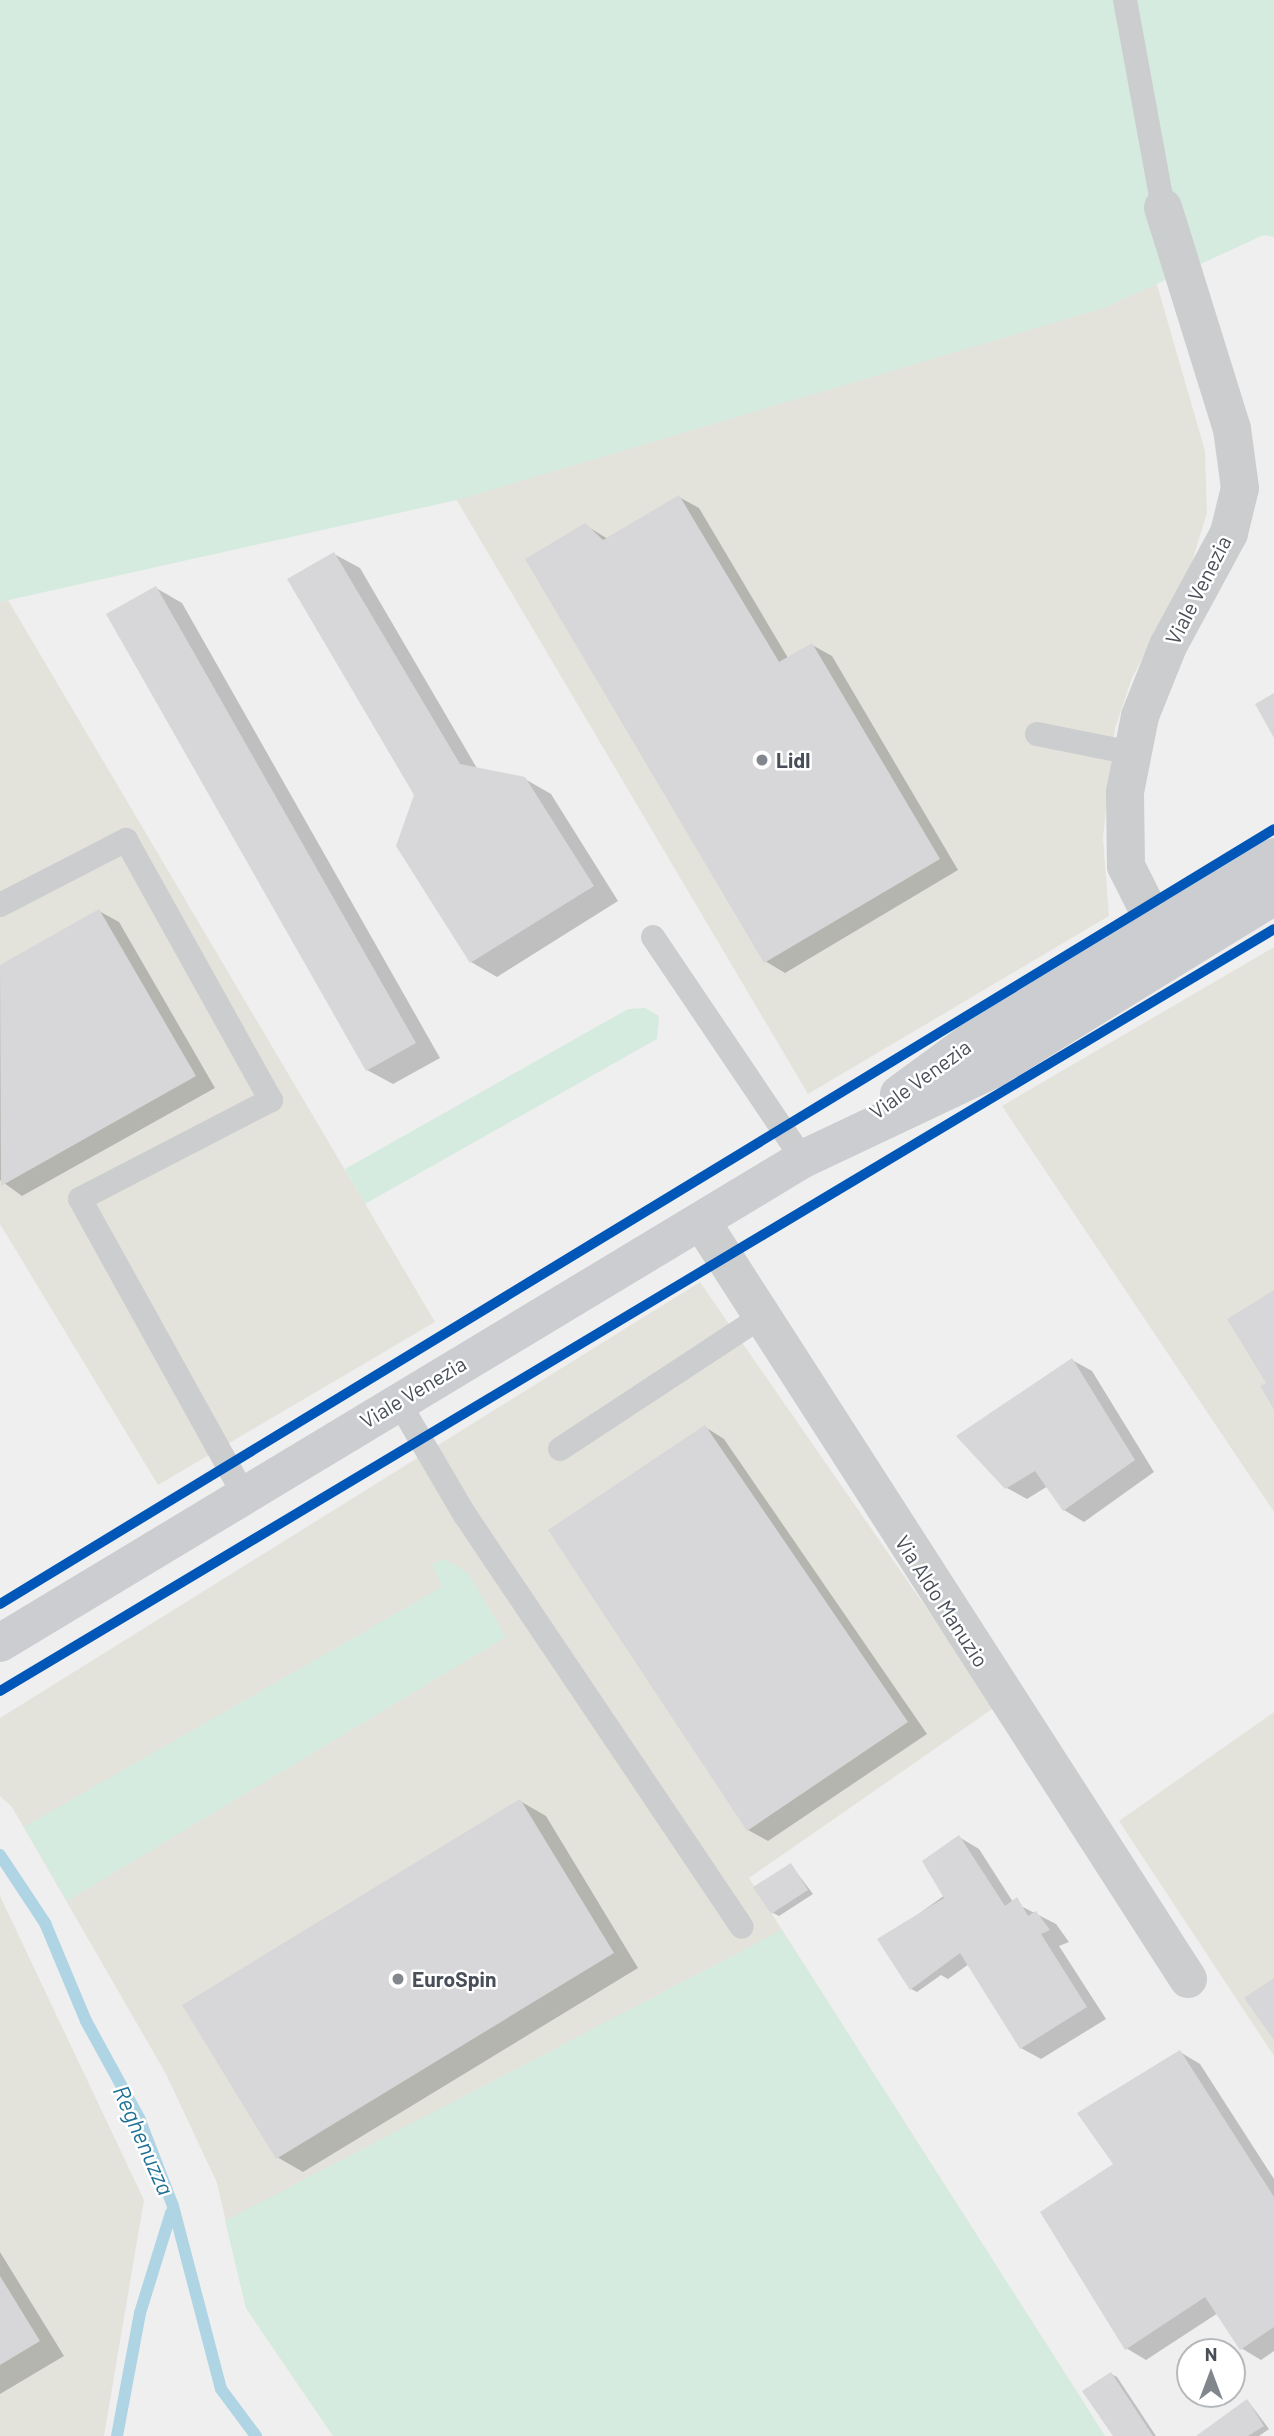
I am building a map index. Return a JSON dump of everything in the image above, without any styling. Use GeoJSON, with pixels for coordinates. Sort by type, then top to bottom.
{"type":"FeatureCollection","features":[{"type":"Feature","properties":{"kind":"main road","name":"Viale Venezia"},"geometry":{"type":"LineString","coordinates":[[0,1643],[398,1401],[816,1152],[970,1042],[1274,857]]}},
{"type":"Feature","properties":{"kind":"main road","name":"Viale Venezia"},"geometry":{"type":"LineString","coordinates":[[816,1152],[993,1069],[1274,896]]}},
{"type":"Feature","properties":{"kind":"street","name":"Viale Venezia"},"geometry":{"type":"LineString","coordinates":[[1157,928],[1126,866],[1125,792],[1132,753],[1140,716],[1168,646],[1229,533],[1240,488],[1232,429],[1163,207]]}},
{"type":"Feature","properties":{"kind":"street","name":"Viale Venezia"},"geometry":{"type":"LineString","coordinates":[[1157,928],[1188,932],[1236,920]]}},
{"type":"Feature","properties":{"kind":"street","name":"Viale Venezia"},"geometry":{"type":"LineString","coordinates":[[1098,1005],[1109,978],[1137,958],[1157,928]]}},
{"type":"Feature","properties":{"kind":"street","name":"Via Aldo Manuzio"},"geometry":{"type":"LineString","coordinates":[[701,1221],[758,1319],[1188,1979]]}},
{"type":"Feature","properties":{"kind":"lane"},"geometry":{"type":"LineString","coordinates":[[1125,0],[1163,207]]}},
{"type":"Feature","properties":{"kind":"lane"},"geometry":{"type":"LineString","coordinates":[[1037,734],[1132,753]]}},
{"type":"Feature","properties":{"kind":"lane"},"geometry":{"type":"LineString","coordinates":[[0,905],[126,840],[271,1100],[80,1199],[244,1494]]}},
{"type":"Feature","properties":{"kind":"lane"},"geometry":{"type":"LineString","coordinates":[[653,937],[816,1152]]}},
{"type":"Feature","properties":{"kind":"lane"},"geometry":{"type":"LineString","coordinates":[[560,1449],[758,1319]]}},
{"type":"Feature","properties":{"kind":"lane"},"geometry":{"type":"LineString","coordinates":[[398,1401],[465,1515],[742,1927]]}},
{"type":"Feature","properties":{"kind":"shaded area"},"geometry":{"type":"Polygon","coordinates":[[[1147,250],[1205,451],[1207,513],[1190,568],[1132,678],[1115,728],[1103,838],[1109,916],[808,1094],[433,460],[1147,250]]]}},
{"type":"Feature","properties":{"kind":"shaded area"},"geometry":{"type":"Polygon","coordinates":[[[8,600],[435,1322],[158,1485],[0,1224],[0,602],[8,600]]]}},
{"type":"Feature","properties":{"kind":"shaded area"},"geometry":{"type":"Polygon","coordinates":[[[1274,947],[1274,1512],[1002,1106],[1274,947]]]}},
{"type":"Feature","properties":{"kind":"shaded area"},"geometry":{"type":"Polygon","coordinates":[[[700,1282],[995,1707],[749,1878],[1105,2436],[333,2436],[246,2308],[217,2183],[166,2074],[12,1807],[0,1796],[0,1718],[700,1282]]]}},
{"type":"Feature","properties":{"kind":"shaded area"},"geometry":{"type":"Polygon","coordinates":[[[1274,1712],[1274,2056],[1119,1821],[1274,1712]]]}},
{"type":"Feature","properties":{"kind":"shaded area"},"geometry":{"type":"Polygon","coordinates":[[[0,1896],[144,2200],[104,2436],[0,2436],[0,1896]]]}},
{"type":"Feature","properties":{"kind":"green space"},"geometry":{"type":"Polygon","coordinates":[[[0,0],[1274,0],[1274,237],[1264,235],[1104,308],[457,500],[0,602],[0,0]]]}},
{"type":"Feature","properties":{"kind":"green space"},"geometry":{"type":"Polygon","coordinates":[[[645,1008],[659,1016],[657,1039],[365,1204],[345,1169],[628,1009],[645,1008]]]}},
{"type":"Feature","properties":{"kind":"green space"},"geometry":{"type":"Polygon","coordinates":[[[445,1559],[468,1573],[506,1637],[67,1901],[24,1827],[442,1587],[432,1564],[445,1559]]]}},
{"type":"Feature","properties":{"kind":"green space"},"geometry":{"type":"Polygon","coordinates":[[[782,1930],[1105,2436],[333,2436],[246,2308],[225,2221],[782,1930]]]}},
{"type":"Feature","properties":{"kind":"building","name":"Lidl"},"geometry":{"type":"Polygon","coordinates":[[[679,495],[779,662],[812,643],[940,859],[764,963],[525,559],[585,523],[603,540],[679,495]]]}},
{"type":"Feature","properties":{"kind":"building"},"geometry":{"type":"Polygon","coordinates":[[[334,552],[460,764],[525,777],[594,886],[470,963],[396,846],[414,795],[287,579],[334,552]]]}},
{"type":"Feature","properties":{"kind":"building"},"geometry":{"type":"Polygon","coordinates":[[[156,586],[416,1043],[366,1071],[106,614],[156,586]]]}},
{"type":"Feature","properties":{"kind":"building"},"geometry":{"type":"Polygon","coordinates":[[[1274,693],[1274,738],[1255,704],[1274,693]]]}},
{"type":"Feature","properties":{"kind":"building"},"geometry":{"type":"Polygon","coordinates":[[[99,909],[196,1076],[1,1186],[0,965],[99,909]]]}},
{"type":"Feature","properties":{"kind":"building"},"geometry":{"type":"Polygon","coordinates":[[[1274,1290],[1274,1410],[1260,1386],[1266,1383],[1227,1319],[1274,1290]]]}},
{"type":"Feature","properties":{"kind":"building"},"geometry":{"type":"Polygon","coordinates":[[[1072,1358],[1135,1460],[1063,1511],[1035,1471],[1005,1489],[956,1436],[1072,1358]]]}},
{"type":"Feature","properties":{"kind":"building"},"geometry":{"type":"Polygon","coordinates":[[[705,1425],[908,1722],[747,1831],[548,1530],[705,1425]]]}},
{"type":"Feature","properties":{"kind":"building","name":"EuroSpin"},"geometry":{"type":"Polygon","coordinates":[[[520,1799],[614,1953],[276,2159],[182,2005],[520,1799]]]}},
{"type":"Feature","properties":{"kind":"building"},"geometry":{"type":"Polygon","coordinates":[[[959,1835],[1005,1906],[1017,1897],[1028,1916],[1036,1911],[1050,1930],[1041,1934],[1087,2007],[1020,2049],[960,1953],[910,1990],[877,1939],[944,1898],[922,1861],[959,1835]]]}},
{"type":"Feature","properties":{"kind":"building"},"geometry":{"type":"Polygon","coordinates":[[[791,1863],[808,1890],[771,1914],[753,1887],[791,1863]]]}},
{"type":"Feature","properties":{"kind":"building"},"geometry":{"type":"Polygon","coordinates":[[[1274,1978],[1274,2040],[1244,1998],[1274,1978]]]}},
{"type":"Feature","properties":{"kind":"building"},"geometry":{"type":"Polygon","coordinates":[[[1180,2050],[1274,2197],[1274,2327],[1246,2346],[1246,2338],[1232,2338],[1205,2297],[1125,2350],[1040,2212],[1113,2164],[1077,2113],[1180,2050]]]}},
{"type":"Feature","properties":{"kind":"building"},"geometry":{"type":"Polygon","coordinates":[[[0,2276],[40,2341],[0,2365],[0,2276]]]}},
{"type":"Feature","properties":{"kind":"building"},"geometry":{"type":"Polygon","coordinates":[[[1111,2372],[1153,2436],[1113,2436],[1082,2391],[1111,2372]]]}},
{"type":"Feature","properties":{"kind":"building"},"geometry":{"type":"Polygon","coordinates":[[[1246,2400],[1264,2426],[1248,2436],[1196,2436],[1235,2408],[1246,2408],[1246,2400]]]}},
{"type":"Feature","properties":{"kind":"waterway","name":"Reghenuzza"},"geometry":{"type":"LineString","coordinates":[[0,1855],[45,1923],[86,2021],[139,2118],[173,2206],[221,2389],[256,2436]]}},
{"type":"Feature","properties":{"kind":"waterway"},"geometry":{"type":"LineString","coordinates":[[117,2436],[140,2313],[171,2213]]}},
{"type":"Feature","properties":{"kind":"cycle path"},"geometry":{"type":"LineString","coordinates":[[0,1604],[1274,829]]}},
{"type":"Feature","properties":{"kind":"cycle path"},"geometry":{"type":"LineString","coordinates":[[0,1691],[1274,929]]}},
{"type":"Feature","properties":{"kind":"place","name":"Lidl"},"geometry":{"type":"Point","coordinates":[762,760]}},
{"type":"Feature","properties":{"kind":"place","name":"EuroSpin"},"geometry":{"type":"Point","coordinates":[398,1979]}}]}
